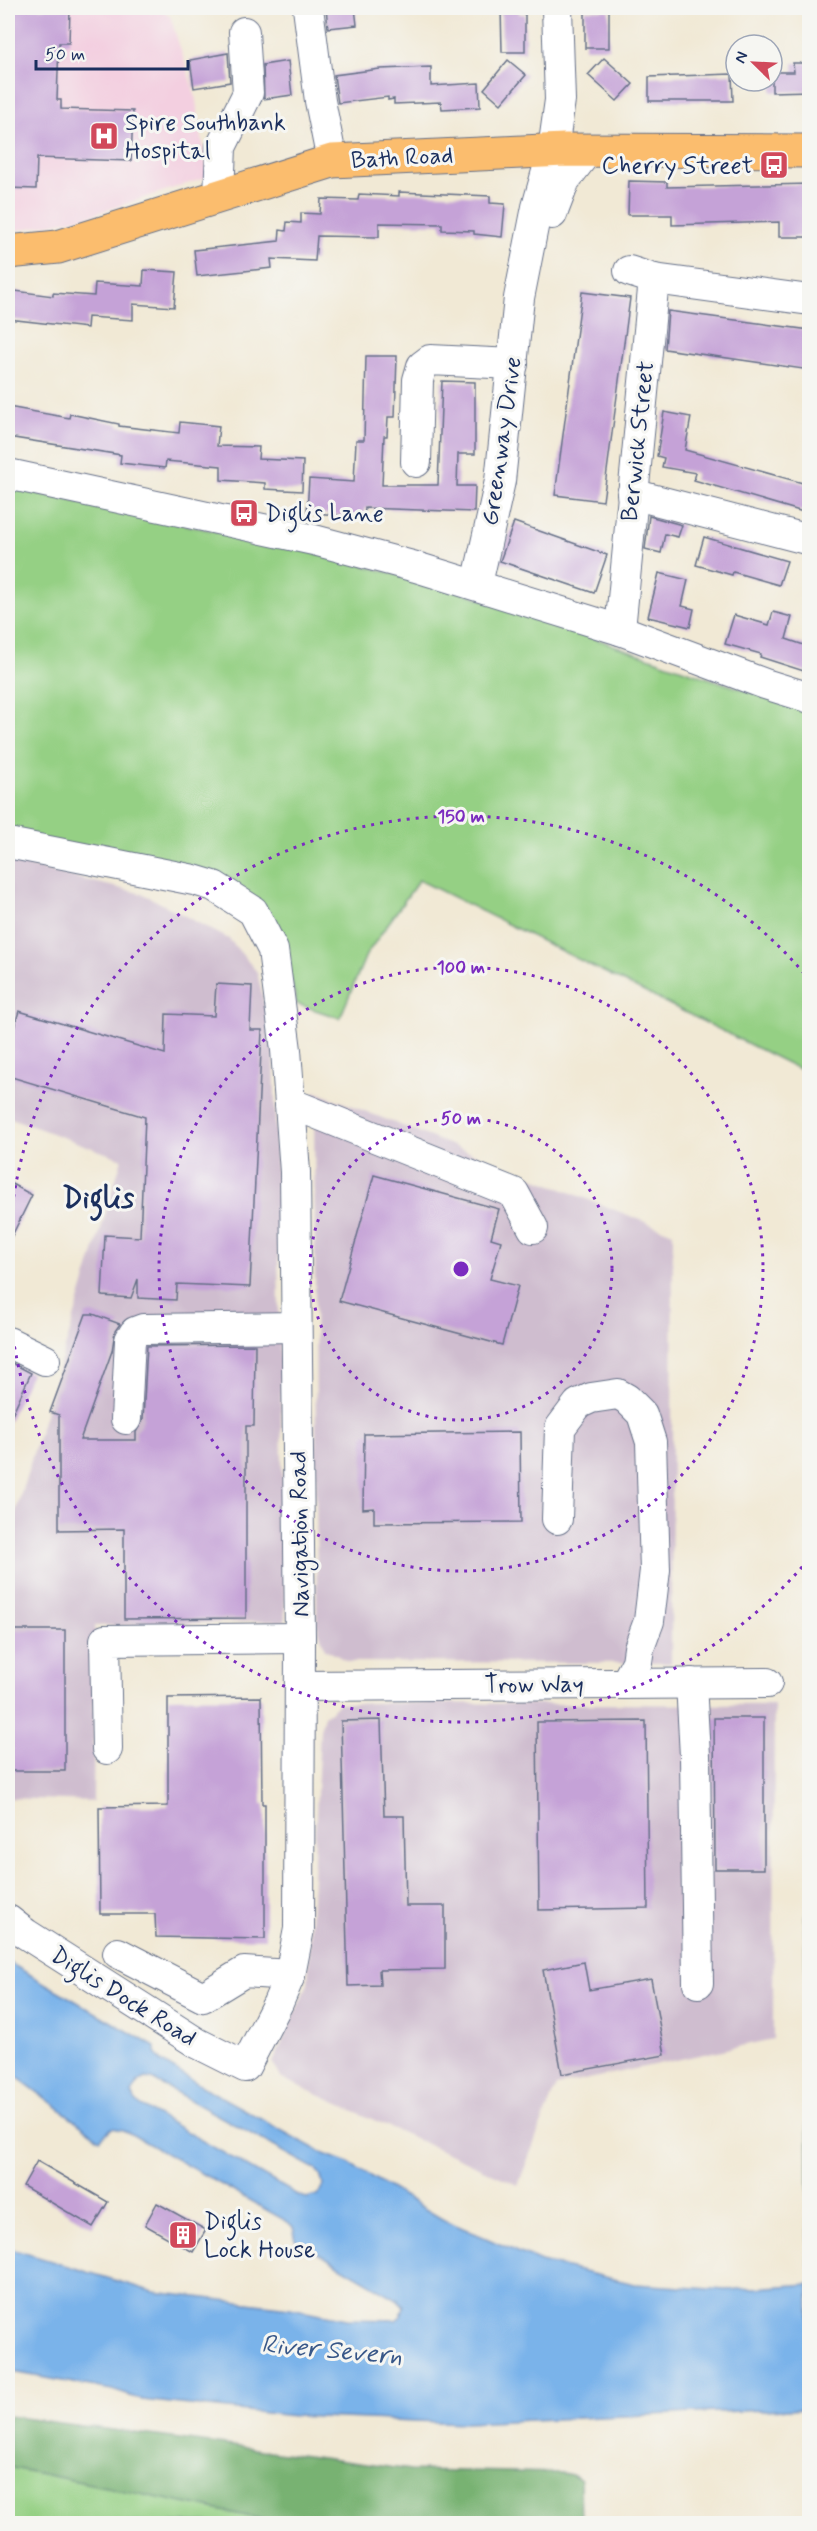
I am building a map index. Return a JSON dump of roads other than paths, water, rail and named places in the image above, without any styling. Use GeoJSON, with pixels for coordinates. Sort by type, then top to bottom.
{"type":"FeatureCollection","features":[{"type":"Feature","properties":{"kind":"main road","name":"Bath Road"},"geometry":{"type":"LineString","coordinates":[[8,252],[58,248],[332,161],[589,149],[810,152]]}},
{"type":"Feature","properties":{"kind":"street"},"geometry":{"type":"LineString","coordinates":[[308,8],[320,101],[332,161]]}},
{"type":"Feature","properties":{"kind":"street"},"geometry":{"type":"LineString","coordinates":[[552,150],[561,96],[556,8]]}},
{"type":"Feature","properties":{"kind":"street"},"geometry":{"type":"LineString","coordinates":[[219,195],[221,147],[248,93],[244,32]]}},
{"type":"Feature","properties":{"kind":"street","name":"Greenway Drive"},"geometry":{"type":"LineString","coordinates":[[519,298],[565,180],[589,149]]}},
{"type":"Feature","properties":{"kind":"street","name":"Greenway Drive"},"geometry":{"type":"LineString","coordinates":[[477,584],[500,481],[519,298],[537,207],[552,150]]}},
{"type":"Feature","properties":{"kind":"street","name":"Berwick Street"},"geometry":{"type":"LineString","coordinates":[[620,630],[632,494],[641,275],[810,300]]}},
{"type":"Feature","properties":{"kind":"street"},"geometry":{"type":"LineString","coordinates":[[416,462],[418,380],[422,366],[430,360],[513,364]]}},
{"type":"Feature","properties":{"kind":"street"},"geometry":{"type":"LineString","coordinates":[[8,474],[314,540],[477,584],[620,630],[765,684],[810,698]]}},
{"type":"Feature","properties":{"kind":"street"},"geometry":{"type":"LineString","coordinates":[[632,494],[810,540]]}},
{"type":"Feature","properties":{"kind":"street","name":"Navigation Road"},"geometry":{"type":"LineString","coordinates":[[8,843],[161,873],[214,886],[253,911],[273,950],[286,1050],[295,1172],[300,1638],[299,1929],[290,1975],[245,2067]]}},
{"type":"Feature","properties":{"kind":"street"},"geometry":{"type":"LineString","coordinates":[[290,1104],[514,1193],[533,1228]]}},
{"type":"Feature","properties":{"kind":"street"},"geometry":{"type":"LineString","coordinates":[[126,1419],[130,1340],[135,1332],[143,1329],[296,1327]]}},
{"type":"Feature","properties":{"kind":"street"},"geometry":{"type":"LineString","coordinates":[[8,1342],[45,1360]]}},
{"type":"Feature","properties":{"kind":"street"},"geometry":{"type":"LineString","coordinates":[[557,1519],[560,1428],[578,1404],[591,1398],[618,1394],[627,1399],[642,1414],[651,1442],[655,1570],[649,1621],[639,1648],[637,1662],[625,1684]]}},
{"type":"Feature","properties":{"kind":"street"},"geometry":{"type":"LineString","coordinates":[[106,1749],[105,1640],[300,1638]]}},
{"type":"Feature","properties":{"kind":"street"},"geometry":{"type":"LineString","coordinates":[[691,1683],[695,1756],[698,1983]]}},
{"type":"Feature","properties":{"kind":"street","name":"Trow Way"},"geometry":{"type":"LineString","coordinates":[[300,1686],[767,1683]]}},
{"type":"Feature","properties":{"kind":"street","name":"Diglis Dock Road"},"geometry":{"type":"LineString","coordinates":[[8,1920],[197,2043],[245,2067]]}},
{"type":"Feature","properties":{"kind":"street"},"geometry":{"type":"LineString","coordinates":[[118,1953],[203,1997],[244,1972],[290,1975]]}},
{"type":"Feature","properties":{"kind":"water","name":"River Severn"},"geometry":{"type":"Polygon","coordinates":[[[8,1962],[155,2047],[155,2053],[162,2062],[205,2088],[324,2154],[348,2163],[442,2219],[541,2262],[635,2284],[726,2290],[809,2284],[809,2408],[465,2423],[294,2416],[142,2400],[112,2390],[8,2371],[8,2248],[154,2292],[290,2308],[347,2319],[396,2320],[401,2316],[404,2306],[397,2299],[296,2240],[293,2227],[288,2222],[124,2130],[112,2128],[100,2139],[8,2070],[8,1962]],[[145,2078],[139,2081],[132,2093],[141,2106],[299,2196],[307,2198],[318,2195],[323,2185],[320,2174],[315,2169],[152,2079],[145,2078]]]}},
{"type":"Feature","properties":{"kind":"place","name":"Spire Southbank Hospital"},"geometry":{"type":"Point","coordinates":[104,136]}},
{"type":"Feature","properties":{"kind":"place","name":"Cherry Street"},"geometry":{"type":"Point","coordinates":[774,165]}},
{"type":"Feature","properties":{"kind":"place","name":"Diglis Lane"},"geometry":{"type":"Point","coordinates":[244,513]}},
{"type":"Feature","properties":{"kind":"place","name":"Diglis Lock House"},"geometry":{"type":"Point","coordinates":[183,2235]}},
{"type":"Feature","properties":{"kind":"district","name":"Diglis"},"geometry":{"type":"Point","coordinates":[98,1197]}}]}
